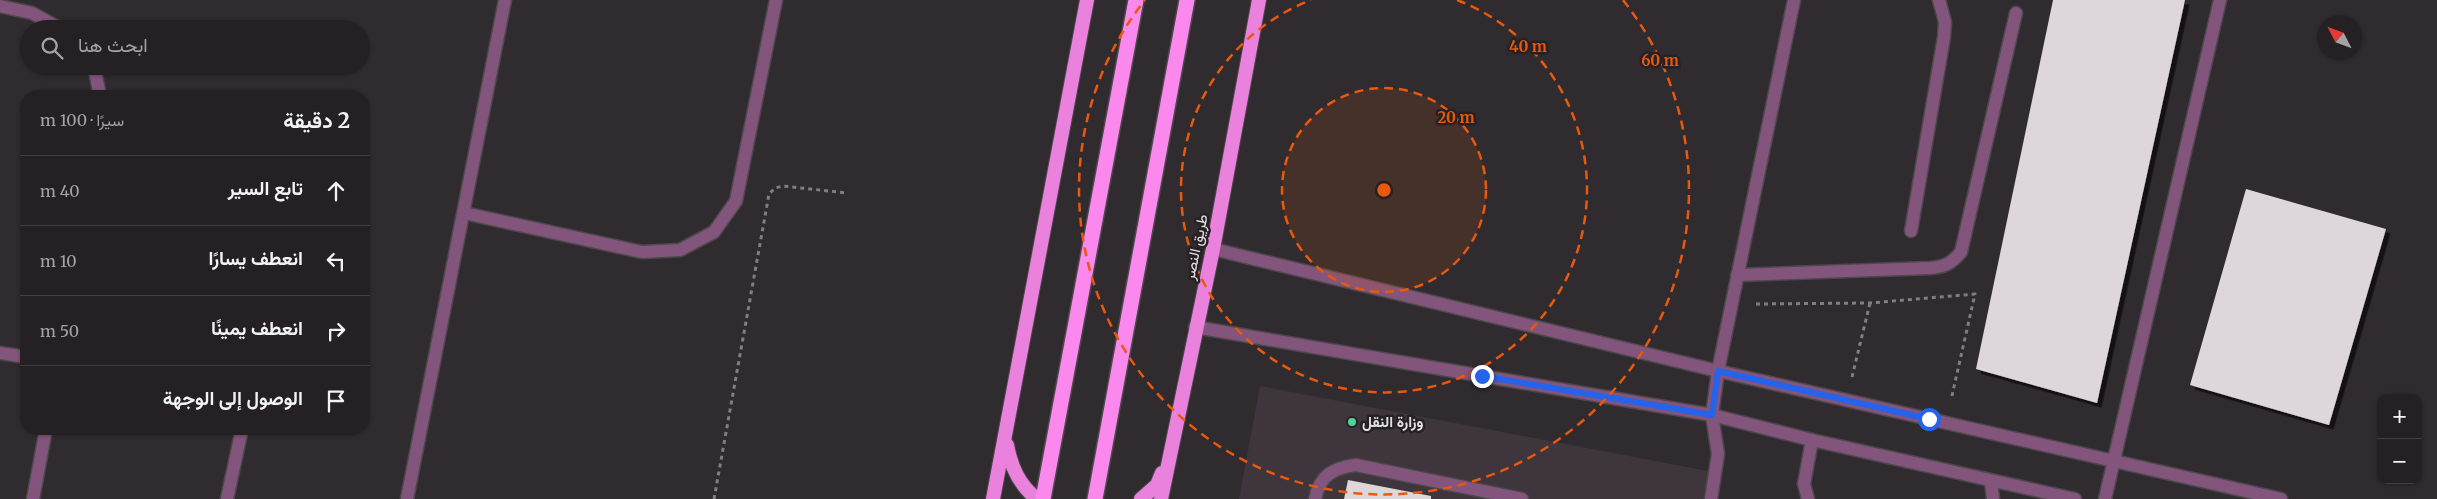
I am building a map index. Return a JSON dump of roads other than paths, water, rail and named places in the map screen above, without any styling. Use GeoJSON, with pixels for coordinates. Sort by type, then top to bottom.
{"type":"FeatureCollection","features":[{"type":"Feature","properties":{"kind":"highway"},"geometry":{"type":"LineString","coordinates":[[993,499],[1087,0]]}},
{"type":"Feature","properties":{"kind":"highway"},"geometry":{"type":"LineString","coordinates":[[1043,499],[1136,0]]}},
{"type":"Feature","properties":{"kind":"highway"},"geometry":{"type":"LineString","coordinates":[[1095,499],[1187,0]]}},
{"type":"Feature","properties":{"kind":"highway","name":"طريق النصر"},"geometry":{"type":"LineString","coordinates":[[1161,499],[1195,327],[1213,249],[1259,0]]}},
{"type":"Feature","properties":{"kind":"highway"},"geometry":{"type":"LineString","coordinates":[[1005,436],[1011,465],[1027,491],[1037,499]]}},
{"type":"Feature","properties":{"kind":"highway"},"geometry":{"type":"LineString","coordinates":[[1141,499],[1157,484],[1169,458]]}},
{"type":"Feature","properties":{"kind":"street"},"geometry":{"type":"LineString","coordinates":[[407,499],[505,0]]}},
{"type":"Feature","properties":{"kind":"street"},"geometry":{"type":"LineString","coordinates":[[464,213],[642,252],[680,250],[714,232],[736,201],[776,0]]}},
{"type":"Feature","properties":{"kind":"street"},"geometry":{"type":"LineString","coordinates":[[1710,499],[1718,454],[1712,415],[1718,371],[1794,0]]}},
{"type":"Feature","properties":{"kind":"street"},"geometry":{"type":"LineString","coordinates":[[1911,231],[1944,37],[1945,22],[1939,0]]}},
{"type":"Feature","properties":{"kind":"street"},"geometry":{"type":"LineString","coordinates":[[2105,499],[2220,0]]}},
{"type":"Feature","properties":{"kind":"street"},"geometry":{"type":"LineString","coordinates":[[0,6],[32,13],[45,20]]}},
{"type":"Feature","properties":{"kind":"street"},"geometry":{"type":"LineString","coordinates":[[1737,275],[1936,267],[1953,261],[1961,252],[2016,13]]}},
{"type":"Feature","properties":{"kind":"street"},"geometry":{"type":"LineString","coordinates":[[96,75],[99,90]]}},
{"type":"Feature","properties":{"kind":"street"},"geometry":{"type":"LineString","coordinates":[[1213,249],[1718,371],[2281,499]]}},
{"type":"Feature","properties":{"kind":"street"},"geometry":{"type":"LineString","coordinates":[[1195,327],[1712,415],[1812,440],[2075,499]]}},
{"type":"Feature","properties":{"kind":"street"},"geometry":{"type":"LineString","coordinates":[[0,353],[20,355]]}},
{"type":"Feature","properties":{"kind":"street"},"geometry":{"type":"LineString","coordinates":[[33,499],[45,435]]}},
{"type":"Feature","properties":{"kind":"street"},"geometry":{"type":"LineString","coordinates":[[227,499],[241,435]]}},
{"type":"Feature","properties":{"kind":"street"},"geometry":{"type":"LineString","coordinates":[[1808,499],[1804,484],[1812,440]]}},
{"type":"Feature","properties":{"kind":"street"},"geometry":{"type":"LineString","coordinates":[[1315,499],[1325,476],[1339,467],[1356,465],[1522,499]]}},
{"type":"Feature","properties":{"kind":"street"},"geometry":{"type":"LineString","coordinates":[[1991,481],[1993,499]]}},
{"type":"Feature","properties":{"kind":"place","name":"وزارة النقل"},"geometry":{"type":"Point","coordinates":[1352,422]}}]}
